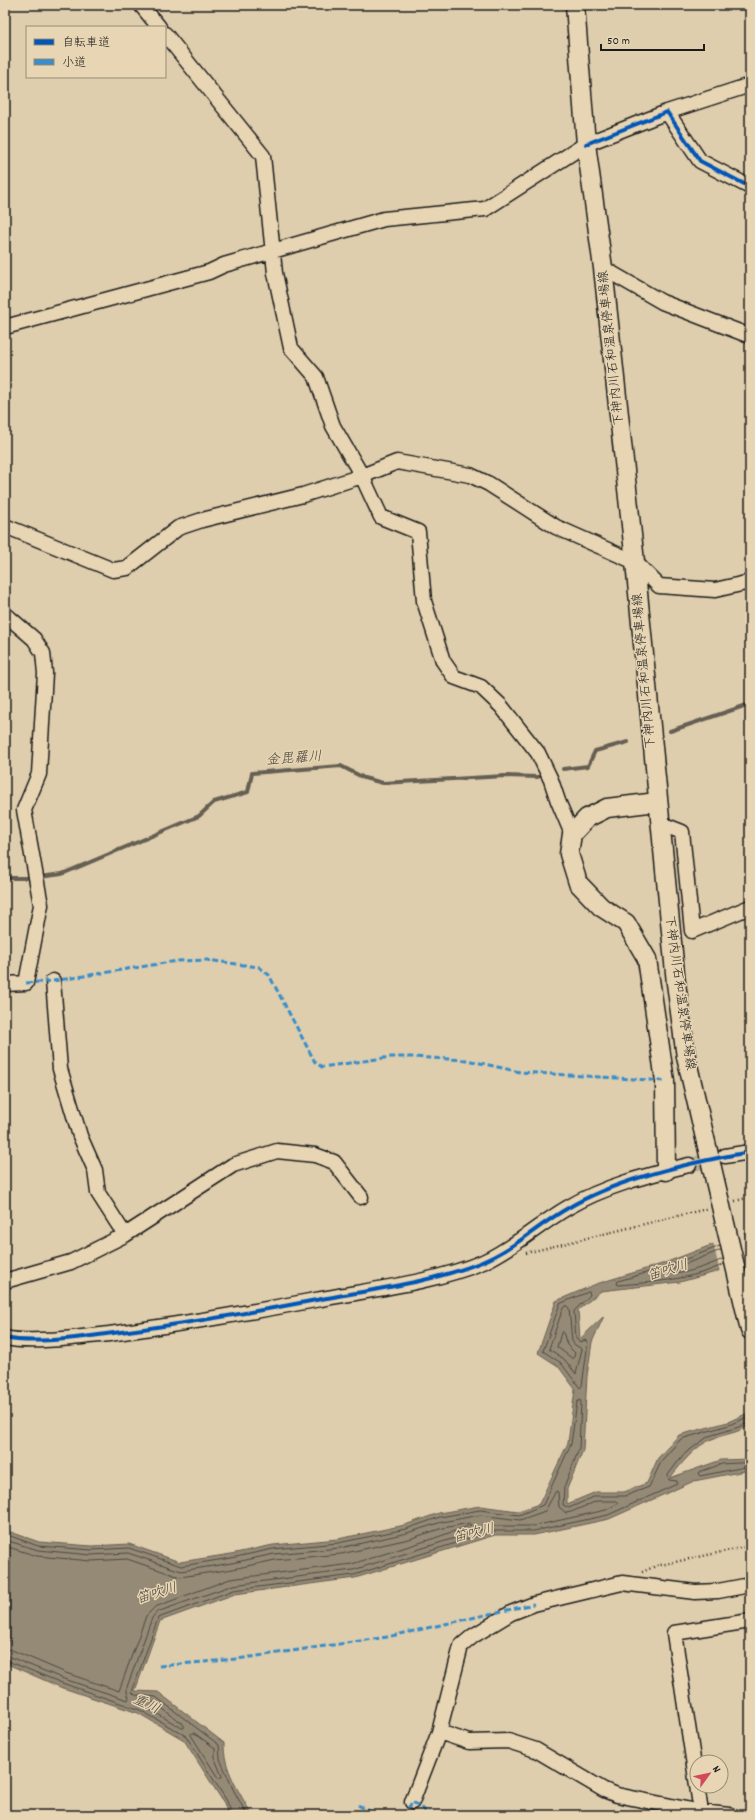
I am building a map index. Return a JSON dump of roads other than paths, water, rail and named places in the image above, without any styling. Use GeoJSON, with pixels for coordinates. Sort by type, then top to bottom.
{"type":"FeatureCollection","features":[{"type":"Feature","properties":{"kind":"main road","name":"下神内川石和温泉停車場線"},"geometry":{"type":"LineString","coordinates":[[575,5],[586,144],[603,268],[635,562],[659,823],[676,983],[686,1057],[750,1330]]}},
{"type":"Feature","properties":{"kind":"main road"},"geometry":{"type":"LineString","coordinates":[[657,802],[606,808],[587,818],[572,834],[569,854],[578,883],[601,907],[626,922],[647,959],[665,1081],[666,1171]]}},
{"type":"Feature","properties":{"kind":"street"},"geometry":{"type":"LineString","coordinates":[[141,5],[158,26]]}},
{"type":"Feature","properties":{"kind":"street"},"geometry":{"type":"LineString","coordinates":[[166,35],[263,156],[272,252],[291,348],[316,377],[333,426],[362,476],[381,517],[418,532],[424,601],[443,661],[454,677],[481,687],[501,706],[538,753],[551,780],[558,802],[572,834]]}},
{"type":"Feature","properties":{"kind":"street"},"geometry":{"type":"LineString","coordinates":[[5,327],[209,272],[224,265],[384,219],[485,209],[586,144],[667,112],[750,84]]}},
{"type":"Feature","properties":{"kind":"street"},"geometry":{"type":"LineString","coordinates":[[667,112],[700,161],[750,187]]}},
{"type":"Feature","properties":{"kind":"street"},"geometry":{"type":"LineString","coordinates":[[603,268],[662,302],[750,336]]}},
{"type":"Feature","properties":{"kind":"street"},"geometry":{"type":"LineString","coordinates":[[5,526],[113,570],[127,568],[178,528],[202,520],[303,495],[362,476],[397,462],[470,475],[489,484],[556,527],[635,562],[659,586],[715,590],[750,582]]}},
{"type":"Feature","properties":{"kind":"street"},"geometry":{"type":"LineString","coordinates":[[5,614],[34,639],[43,654],[45,673],[39,774],[24,810],[36,866],[41,904],[26,983],[5,984]]}},
{"type":"Feature","properties":{"kind":"street"},"geometry":{"type":"LineString","coordinates":[[659,823],[682,832],[692,931],[750,907]]}},
{"type":"Feature","properties":{"kind":"street"},"geometry":{"type":"LineString","coordinates":[[53,981],[60,1070],[80,1136],[95,1170],[98,1193],[125,1235]]}},
{"type":"Feature","properties":{"kind":"street"},"geometry":{"type":"LineString","coordinates":[[5,1281],[71,1262],[125,1235],[233,1165],[277,1151],[315,1155],[334,1162],[361,1197]]}},
{"type":"Feature","properties":{"kind":"street"},"geometry":{"type":"LineString","coordinates":[[725,1156],[750,1152]]}},
{"type":"Feature","properties":{"kind":"street"},"geometry":{"type":"LineString","coordinates":[[5,1338],[80,1338],[160,1327],[381,1288],[457,1271],[483,1262],[512,1247],[566,1208],[587,1198],[609,1188],[689,1165]]}},
{"type":"Feature","properties":{"kind":"street"},"geometry":{"type":"LineString","coordinates":[[412,1802],[438,1732],[461,1646],[473,1636],[511,1613],[534,1604],[622,1583],[695,1592],[718,1591],[750,1585]]}},
{"type":"Feature","properties":{"kind":"street"},"geometry":{"type":"LineString","coordinates":[[701,1812],[674,1633],[750,1621]]}},
{"type":"Feature","properties":{"kind":"street"},"geometry":{"type":"LineString","coordinates":[[438,1732],[469,1742],[508,1741],[536,1750],[611,1792],[701,1812],[729,1815]]}},
{"type":"Feature","properties":{"kind":"water"},"geometry":{"type":"Polygon","coordinates":[[[750,1230],[750,1255],[716,1272],[680,1282],[601,1291],[578,1310],[580,1339],[604,1316],[592,1342],[587,1376],[583,1450],[567,1489],[567,1504],[596,1492],[624,1492],[647,1483],[658,1458],[679,1435],[728,1422],[750,1412],[750,1425],[741,1430],[706,1442],[689,1456],[670,1478],[721,1460],[750,1459],[750,1470],[694,1481],[609,1519],[534,1535],[495,1535],[355,1578],[235,1594],[160,1621],[135,1691],[158,1692],[224,1743],[224,1753],[229,1771],[252,1815],[228,1815],[224,1803],[184,1740],[138,1713],[60,1687],[5,1663],[5,1530],[39,1542],[92,1546],[129,1544],[180,1562],[231,1554],[273,1545],[338,1539],[405,1525],[439,1513],[480,1506],[518,1511],[539,1504],[568,1443],[575,1389],[558,1366],[538,1353],[556,1301],[596,1284],[662,1264],[750,1230]]]}},
{"type":"Feature","properties":{"kind":"waterway","name":"金毘羅川"},"geometry":{"type":"LineString","coordinates":[[670,731],[750,704]]}},
{"type":"Feature","properties":{"kind":"waterway","name":"金毘羅川"},"geometry":{"type":"LineString","coordinates":[[563,769],[588,766],[595,751],[628,742]]}},
{"type":"Feature","properties":{"kind":"waterway","name":"金毘羅川"},"geometry":{"type":"LineString","coordinates":[[5,878],[32,878],[62,874],[199,816],[214,802],[248,792],[252,773],[341,766],[364,778],[383,783],[505,776],[538,777],[543,775]]}},
{"type":"Feature","properties":{"kind":"tunnel"},"geometry":{"type":"LineString","coordinates":[[689,1165],[720,1158]]}},
{"type":"Feature","properties":{"kind":"water label","name":"笛吹川"},"geometry":{"type":"Point","coordinates":[668,1271]}},
{"type":"Feature","properties":{"kind":"water label","name":"笛吹川"},"geometry":{"type":"Point","coordinates":[474,1534]}},
{"type":"Feature","properties":{"kind":"water label","name":"笛吹川"},"geometry":{"type":"Point","coordinates":[157,1594]}},
{"type":"Feature","properties":{"kind":"water label","name":"重川"},"geometry":{"type":"Point","coordinates":[146,1705]}}]}
